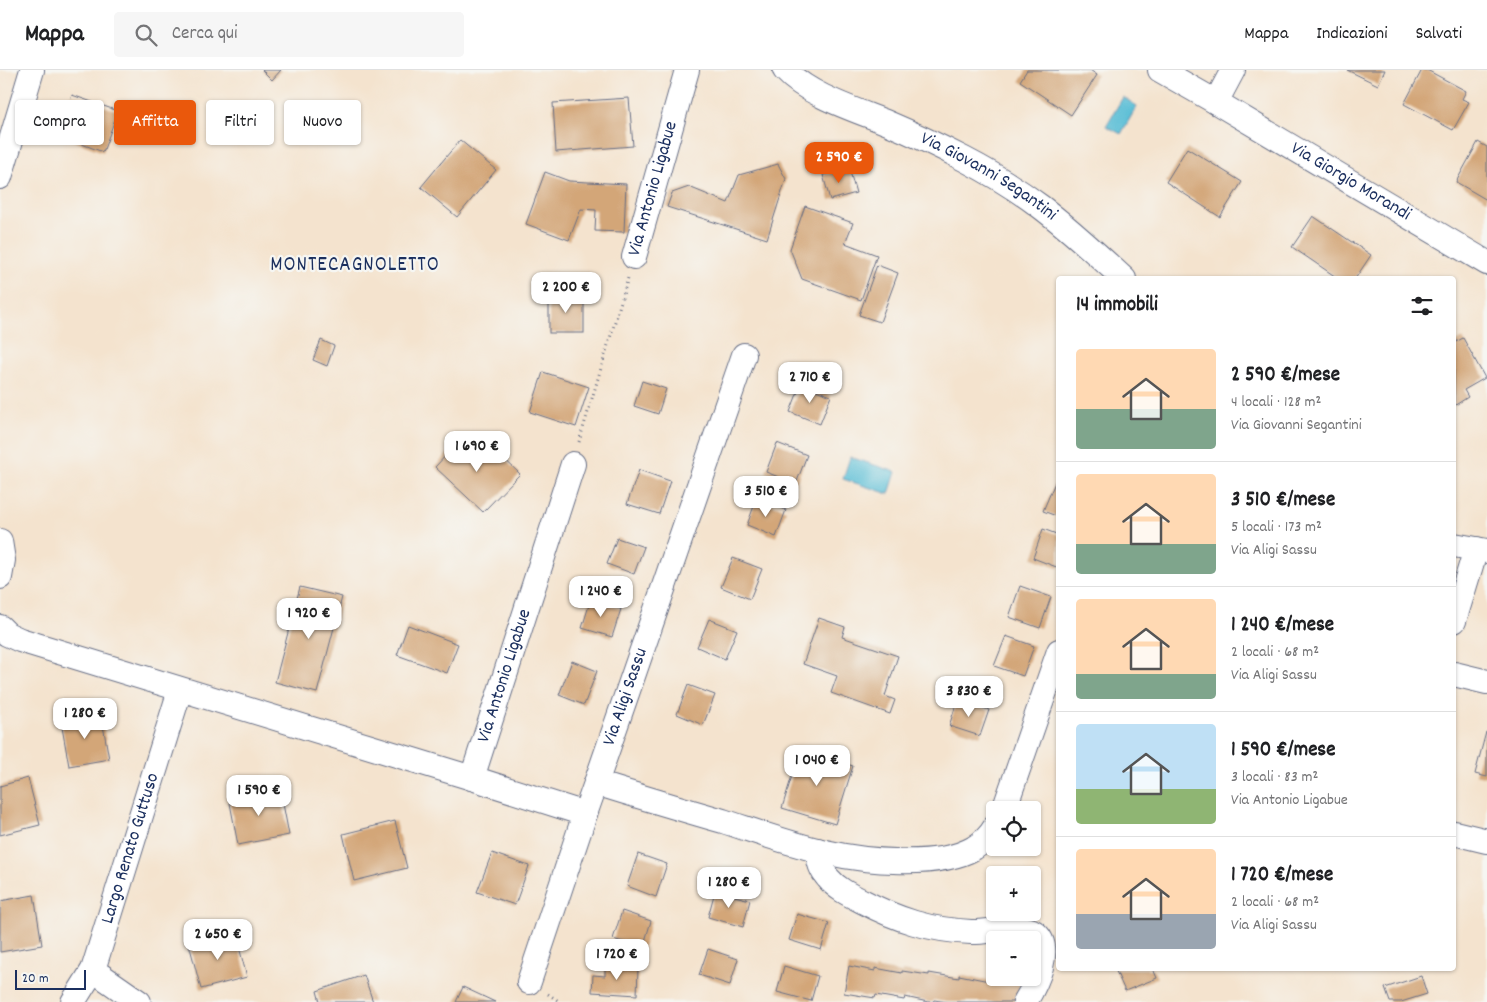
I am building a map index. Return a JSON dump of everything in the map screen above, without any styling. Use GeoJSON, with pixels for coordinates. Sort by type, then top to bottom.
{"type":"FeatureCollection","features":[{"type":"Feature","properties":{"kind":"street"},"geometry":{"type":"LineString","coordinates":[[0,177],[32,70]]}},
{"type":"Feature","properties":{"kind":"street","name":"Via Antonio Ligabue"},"geometry":{"type":"LineString","coordinates":[[634,256],[687,70]]}},
{"type":"Feature","properties":{"kind":"street","name":"Via Giovanni Segantini"},"geometry":{"type":"LineString","coordinates":[[785,70],[798,82],[820,94],[916,136],[1004,181],[1055,218],[1121,276]]}},
{"type":"Feature","properties":{"kind":"street","name":"Via Giorgio Morandi"},"geometry":{"type":"LineString","coordinates":[[1160,70],[1487,263]]}},
{"type":"Feature","properties":{"kind":"street"},"geometry":{"type":"LineString","coordinates":[[1216,102],[1233,70]]}},
{"type":"Feature","properties":{"kind":"street","name":"Via Aligi Sassu"},"geometry":{"type":"LineString","coordinates":[[529,982],[585,814],[744,355]]}},
{"type":"Feature","properties":{"kind":"street","name":"Via Antonio Ligabue"},"geometry":{"type":"LineString","coordinates":[[472,778],[573,464]]}},
{"type":"Feature","properties":{"kind":"street"},"geometry":{"type":"LineString","coordinates":[[0,541],[3,560],[0,577]]}},
{"type":"Feature","properties":{"kind":"street"},"geometry":{"type":"LineString","coordinates":[[1456,613],[1472,548]]}},
{"type":"Feature","properties":{"kind":"street"},"geometry":{"type":"LineString","coordinates":[[0,627],[8,634],[20,640],[585,814]]}},
{"type":"Feature","properties":{"kind":"street"},"geometry":{"type":"LineString","coordinates":[[1007,801],[1056,659]]}},
{"type":"Feature","properties":{"kind":"street"},"geometry":{"type":"LineString","coordinates":[[1456,674],[1487,682]]}},
{"type":"Feature","properties":{"kind":"street","name":"Largo Renato Guttuso"},"geometry":{"type":"LineString","coordinates":[[73,1002],[93,970],[180,690]]}},
{"type":"Feature","properties":{"kind":"street"},"geometry":{"type":"LineString","coordinates":[[596,783],[818,850],[845,856],[881,860],[922,861],[939,859],[962,854],[975,848],[986,838]]}},
{"type":"Feature","properties":{"kind":"street"},"geometry":{"type":"LineString","coordinates":[[1456,833],[1487,841]]}},
{"type":"Feature","properties":{"kind":"street"},"geometry":{"type":"LineString","coordinates":[[818,850],[818,858],[824,872],[837,887],[881,911],[908,922],[948,930],[973,932],[1022,928],[1034,932],[1041,940],[1043,956],[1039,973],[1025,1002]]}},
{"type":"Feature","properties":{"kind":"street"},"geometry":{"type":"LineString","coordinates":[[93,970],[139,1002]]}},
{"type":"Feature","properties":{"kind":"path","name":"Via Antonio Ligabue"},"geometry":{"type":"LineString","coordinates":[[573,464],[634,256]]}},
{"type":"Feature","properties":{"kind":"water"},"geometry":{"type":"Polygon","coordinates":[[[1123,97],[1137,106],[1121,134],[1106,126],[1123,97]]]}},
{"type":"Feature","properties":{"kind":"water"},"geometry":{"type":"Polygon","coordinates":[[[850,457],[896,472],[889,494],[843,479],[850,457]]]}},
{"type":"Feature","properties":{"kind":"building"},"geometry":{"type":"Polygon","coordinates":[[[262,70],[281,70],[272,80],[262,70]]]}},
{"type":"Feature","properties":{"kind":"building"},"geometry":{"type":"Polygon","coordinates":[[[1027,70],[1090,70],[1097,75],[1071,115],[1020,81],[1027,70]]]}},
{"type":"Feature","properties":{"kind":"building"},"geometry":{"type":"Polygon","coordinates":[[[1347,70],[1385,70],[1378,85],[1347,70]]]}},
{"type":"Feature","properties":{"kind":"building"},"geometry":{"type":"Polygon","coordinates":[[[1422,70],[1427,70],[1466,91],[1462,99],[1469,102],[1453,130],[1404,104],[1422,70]]]}},
{"type":"Feature","properties":{"kind":"building"},"geometry":{"type":"Polygon","coordinates":[[[72,95],[86,100],[70,100],[72,95]]]}},
{"type":"Feature","properties":{"kind":"building"},"geometry":{"type":"Polygon","coordinates":[[[629,98],[633,146],[556,152],[553,103],[629,98]]]}},
{"type":"Feature","properties":{"kind":"building"},"geometry":{"type":"Polygon","coordinates":[[[104,106],[114,110],[114,122],[103,152],[84,145],[104,145],[104,106]]]}},
{"type":"Feature","properties":{"kind":"building"},"geometry":{"type":"Polygon","coordinates":[[[460,140],[496,170],[457,217],[421,187],[460,140]]]}},
{"type":"Feature","properties":{"kind":"building"},"geometry":{"type":"Polygon","coordinates":[[[1478,142],[1487,147],[1487,200],[1456,182],[1478,142]]]}},
{"type":"Feature","properties":{"kind":"building"},"geometry":{"type":"Polygon","coordinates":[[[1187,148],[1242,182],[1220,217],[1166,182],[1187,148]]]}},
{"type":"Feature","properties":{"kind":"building"},"geometry":{"type":"Polygon","coordinates":[[[778,164],[786,179],[767,239],[667,207],[672,193],[689,187],[728,203],[739,175],[778,164]]]}},
{"type":"Feature","properties":{"kind":"building"},"geometry":{"type":"Polygon","coordinates":[[[849,168],[856,193],[830,200],[823,175],[849,168]]]}},
{"type":"Feature","properties":{"kind":"building"},"geometry":{"type":"Polygon","coordinates":[[[545,172],[569,181],[626,184],[624,232],[595,231],[596,210],[581,209],[569,240],[526,224],[545,172]]]}},
{"type":"Feature","properties":{"kind":"building"},"geometry":{"type":"Polygon","coordinates":[[[805,206],[853,223],[845,243],[877,255],[861,300],[802,279],[790,249],[805,206]]]}},
{"type":"Feature","properties":{"kind":"building"},"geometry":{"type":"Polygon","coordinates":[[[1313,216],[1371,255],[1357,276],[1335,276],[1292,247],[1313,216]]]}},
{"type":"Feature","properties":{"kind":"building"},"geometry":{"type":"Polygon","coordinates":[[[877,265],[898,273],[880,322],[859,315],[877,265]]]}},
{"type":"Feature","properties":{"kind":"building"},"geometry":{"type":"Polygon","coordinates":[[[549,296],[584,296],[584,333],[549,333],[549,296]]]}},
{"type":"Feature","properties":{"kind":"building"},"geometry":{"type":"Polygon","coordinates":[[[1463,338],[1485,378],[1464,390],[1468,397],[1456,405],[1456,342],[1463,338]]]}},
{"type":"Feature","properties":{"kind":"building"},"geometry":{"type":"Polygon","coordinates":[[[321,340],[334,346],[327,366],[313,360],[321,340]]]}},
{"type":"Feature","properties":{"kind":"building"},"geometry":{"type":"Polygon","coordinates":[[[543,372],[589,387],[576,427],[530,412],[543,372]]]}},
{"type":"Feature","properties":{"kind":"building"},"geometry":{"type":"Polygon","coordinates":[[[642,381],[666,389],[658,414],[634,406],[642,381]]]}},
{"type":"Feature","properties":{"kind":"building"},"geometry":{"type":"Polygon","coordinates":[[[801,384],[831,396],[820,424],[790,412],[801,384]]]}},
{"type":"Feature","properties":{"kind":"building"},"geometry":{"type":"Polygon","coordinates":[[[464,436],[489,459],[496,451],[520,474],[483,512],[435,467],[464,436]]]}},
{"type":"Feature","properties":{"kind":"building"},"geometry":{"type":"Polygon","coordinates":[[[777,443],[807,455],[796,484],[766,472],[777,443]]]}},
{"type":"Feature","properties":{"kind":"building"},"geometry":{"type":"Polygon","coordinates":[[[639,470],[670,481],[659,514],[627,504],[639,470]]]}},
{"type":"Feature","properties":{"kind":"building"},"geometry":{"type":"Polygon","coordinates":[[[1056,480],[1056,516],[1043,511],[1056,480]]]}},
{"type":"Feature","properties":{"kind":"building"},"geometry":{"type":"Polygon","coordinates":[[[757,498],[786,510],[776,537],[747,525],[757,498]]]}},
{"type":"Feature","properties":{"kind":"building"},"geometry":{"type":"Polygon","coordinates":[[[1043,529],[1056,534],[1056,567],[1033,558],[1043,529]]]}},
{"type":"Feature","properties":{"kind":"building"},"geometry":{"type":"Polygon","coordinates":[[[617,538],[644,547],[634,574],[607,564],[617,538]]]}},
{"type":"Feature","properties":{"kind":"building"},"geometry":{"type":"Polygon","coordinates":[[[733,558],[762,569],[750,599],[721,587],[733,558]]]}},
{"type":"Feature","properties":{"kind":"building"},"geometry":{"type":"Polygon","coordinates":[[[1020,586],[1051,597],[1040,628],[1009,617],[1020,586]]]}},
{"type":"Feature","properties":{"kind":"building"},"geometry":{"type":"Polygon","coordinates":[[[300,587],[342,597],[317,693],[275,682],[300,587]]]}},
{"type":"Feature","properties":{"kind":"building"},"geometry":{"type":"Polygon","coordinates":[[[591,599],[621,609],[612,637],[582,628],[591,599]]]}},
{"type":"Feature","properties":{"kind":"building"},"geometry":{"type":"Polygon","coordinates":[[[819,618],[845,627],[842,637],[898,656],[885,696],[895,700],[890,714],[831,693],[837,676],[803,664],[819,618]]]}},
{"type":"Feature","properties":{"kind":"building"},"geometry":{"type":"Polygon","coordinates":[[[709,619],[737,630],[725,659],[697,647],[709,619]]]}},
{"type":"Feature","properties":{"kind":"building"},"geometry":{"type":"Polygon","coordinates":[[[408,625],[458,644],[447,673],[397,655],[408,625]]]}},
{"type":"Feature","properties":{"kind":"building"},"geometry":{"type":"Polygon","coordinates":[[[1006,636],[1034,646],[1023,676],[994,666],[1006,636]]]}},
{"type":"Feature","properties":{"kind":"building"},"geometry":{"type":"Polygon","coordinates":[[[572,661],[597,671],[584,705],[559,695],[572,661]]]}},
{"type":"Feature","properties":{"kind":"building"},"geometry":{"type":"Polygon","coordinates":[[[688,685],[715,695],[703,725],[677,714],[688,685]]]}},
{"type":"Feature","properties":{"kind":"building"},"geometry":{"type":"Polygon","coordinates":[[[958,699],[989,710],[980,736],[949,726],[958,699]]]}},
{"type":"Feature","properties":{"kind":"building"},"geometry":{"type":"Polygon","coordinates":[[[101,714],[109,759],[69,766],[61,722],[101,714]]]}},
{"type":"Feature","properties":{"kind":"building"},"geometry":{"type":"Polygon","coordinates":[[[1487,732],[1487,777],[1475,774],[1487,732]]]}},
{"type":"Feature","properties":{"kind":"building"},"geometry":{"type":"Polygon","coordinates":[[[800,750],[853,766],[835,824],[782,808],[800,750]]]}},
{"type":"Feature","properties":{"kind":"building"},"geometry":{"type":"Polygon","coordinates":[[[28,778],[40,825],[0,835],[0,786],[28,778]]]}},
{"type":"Feature","properties":{"kind":"building"},"geometry":{"type":"Polygon","coordinates":[[[280,788],[289,835],[238,845],[229,798],[280,788]]]}},
{"type":"Feature","properties":{"kind":"building"},"geometry":{"type":"Polygon","coordinates":[[[395,821],[407,868],[354,881],[343,834],[395,821]]]}},
{"type":"Feature","properties":{"kind":"building"},"geometry":{"type":"Polygon","coordinates":[[[492,853],[529,866],[515,905],[477,892],[492,853]]]}},
{"type":"Feature","properties":{"kind":"building"},"geometry":{"type":"Polygon","coordinates":[[[638,854],[667,864],[656,897],[627,886],[638,854]]]}},
{"type":"Feature","properties":{"kind":"building"},"geometry":{"type":"Polygon","coordinates":[[[715,891],[750,900],[743,927],[708,917],[715,891]]]}},
{"type":"Feature","properties":{"kind":"building"},"geometry":{"type":"Polygon","coordinates":[[[34,895],[42,945],[0,952],[0,901],[34,895]]]}},
{"type":"Feature","properties":{"kind":"building"},"geometry":{"type":"Polygon","coordinates":[[[622,911],[651,921],[643,948],[613,939],[622,911]]]}},
{"type":"Feature","properties":{"kind":"building"},"geometry":{"type":"Polygon","coordinates":[[[797,914],[829,923],[821,950],[789,940],[797,914]]]}},
{"type":"Feature","properties":{"kind":"building"},"geometry":{"type":"Polygon","coordinates":[[[235,932],[247,977],[201,989],[189,944],[235,932]]]}},
{"type":"Feature","properties":{"kind":"building"},"geometry":{"type":"Polygon","coordinates":[[[708,949],[738,959],[730,985],[699,975],[708,949]]]}},
{"type":"Feature","properties":{"kind":"building"},"geometry":{"type":"Polygon","coordinates":[[[605,966],[638,968],[637,995],[592,992],[593,975],[605,976],[605,966]]]}},
{"type":"Feature","properties":{"kind":"building"},"geometry":{"type":"Polygon","coordinates":[[[784,966],[818,976],[811,1001],[777,992],[784,966]]]}},
{"type":"Feature","properties":{"kind":"building"},"geometry":{"type":"Polygon","coordinates":[[[849,966],[875,971],[875,968],[902,973],[902,971],[929,975],[929,973],[959,978],[959,975],[986,980],[986,986],[1020,986],[1017,1002],[947,1002],[934,1000],[933,1002],[928,1002],[905,997],[904,1000],[876,995],[875,998],[844,993],[849,966]]]}},
{"type":"Feature","properties":{"kind":"building"},"geometry":{"type":"Polygon","coordinates":[[[1116,971],[1154,971],[1157,978],[1125,991],[1116,971]]]}},
{"type":"Feature","properties":{"kind":"building"},"geometry":{"type":"Polygon","coordinates":[[[364,975],[373,1002],[320,1002],[317,991],[364,975]]]}},
{"type":"Feature","properties":{"kind":"building"},"geometry":{"type":"Polygon","coordinates":[[[1421,976],[1427,994],[1401,1002],[1390,1002],[1385,988],[1421,976]]]}},
{"type":"Feature","properties":{"kind":"building"},"geometry":{"type":"Polygon","coordinates":[[[463,987],[495,1002],[456,1002],[463,987]]]}},
{"type":"Feature","properties":{"kind":"district","name":"MONTECAGNOLETTO"},"geometry":{"type":"Point","coordinates":[355,266]}}]}
